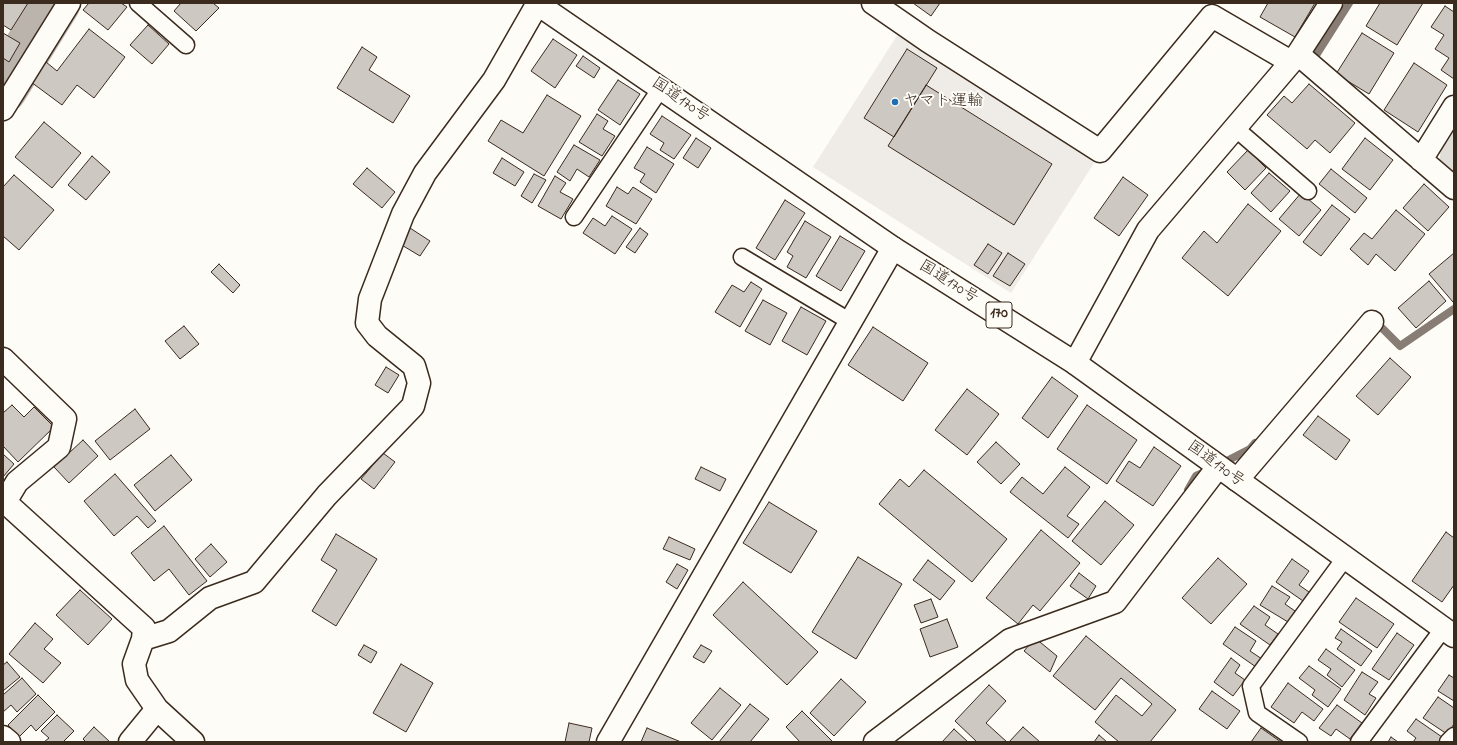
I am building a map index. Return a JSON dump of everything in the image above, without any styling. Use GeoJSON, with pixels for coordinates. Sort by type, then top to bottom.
{"type":"FeatureCollection","features":[{"type":"Feature","properties":{"kind":"main road"},"geometry":{"type":"LineString","coordinates":[[3,109],[69,3]]}},
{"type":"Feature","properties":{"kind":"main road"},"geometry":{"type":"LineString","coordinates":[[143,639],[169,631],[210,598],[254,582],[327,495],[413,406],[419,383],[414,366],[377,336],[367,323],[370,298],[403,214],[425,173],[494,80],[537,3]]}},
{"type":"Feature","properties":{"kind":"main road","name":"国道170号"},"geometry":{"type":"LineString","coordinates":[[537,3],[893,248],[1075,363],[1449,632]]}},
{"type":"Feature","properties":{"kind":"main road"},"geometry":{"type":"LineString","coordinates":[[873,3],[928,41],[1100,151],[1212,16],[1294,58],[1454,188]]}},
{"type":"Feature","properties":{"kind":"main road"},"geometry":{"type":"LineString","coordinates":[[1075,363],[1148,230],[1294,58],[1331,3]]}},
{"type":"Feature","properties":{"kind":"main road"},"geometry":{"type":"LineString","coordinates":[[1421,160],[1454,107]]}},
{"type":"Feature","properties":{"kind":"main road"},"geometry":{"type":"LineString","coordinates":[[608,742],[893,248]]}},
{"type":"Feature","properties":{"kind":"main road"},"geometry":{"type":"LineString","coordinates":[[1237,480],[1372,322]]}},
{"type":"Feature","properties":{"kind":"main road"},"geometry":{"type":"LineString","coordinates":[[3,359],[65,419],[59,447],[17,482],[4,502],[144,628],[143,639],[134,664],[137,680],[157,709],[194,742]]}},
{"type":"Feature","properties":{"kind":"main road"},"geometry":{"type":"LineString","coordinates":[[875,742],[1010,640],[1115,602],[1218,467]]}},
{"type":"Feature","properties":{"kind":"main road"},"geometry":{"type":"LineString","coordinates":[[130,742],[157,709]]}},
{"type":"Feature","properties":{"kind":"main road"},"geometry":{"type":"LineString","coordinates":[[3,737],[9,742]]}},
{"type":"Feature","properties":{"kind":"lane"},"geometry":{"type":"LineString","coordinates":[[138,3],[186,45]]}},
{"type":"Feature","properties":{"kind":"lane"},"geometry":{"type":"LineString","coordinates":[[574,217],[661,88]]}},
{"type":"Feature","properties":{"kind":"lane"},"geometry":{"type":"LineString","coordinates":[[1235,128],[1308,191]]}},
{"type":"Feature","properties":{"kind":"lane"},"geometry":{"type":"LineString","coordinates":[[742,257],[851,322]]}},
{"type":"Feature","properties":{"kind":"lane"},"geometry":{"type":"LineString","coordinates":[[1299,742],[1257,713],[1251,686],[1345,558]]}},
{"type":"Feature","properties":{"kind":"lane"},"geometry":{"type":"LineString","coordinates":[[1359,742],[1449,632]]}},
{"type":"Feature","properties":{"kind":"lane"},"geometry":{"type":"LineString","coordinates":[[1448,742],[1454,736]]}},
{"type":"Feature","properties":{"kind":"shaded area","name":"ヤマト運輸"},"geometry":{"type":"Polygon","coordinates":[[[900,31],[1096,160],[1011,293],[813,167],[900,31]]]}},
{"type":"Feature","properties":{"kind":"shaded area"},"geometry":{"type":"Polygon","coordinates":[[[1454,125],[1454,182],[1438,168],[1442,143],[1454,125]]]}},
{"type":"Feature","properties":{"kind":"building"},"geometry":{"type":"Polygon","coordinates":[[[3,3],[28,3],[11,30],[3,25],[3,3]]]}},
{"type":"Feature","properties":{"kind":"building"},"geometry":{"type":"Polygon","coordinates":[[[89,3],[121,3],[127,7],[108,30],[83,10],[89,3]]]}},
{"type":"Feature","properties":{"kind":"building"},"geometry":{"type":"Polygon","coordinates":[[[181,3],[213,3],[219,8],[196,31],[174,11],[181,3]]]}},
{"type":"Feature","properties":{"kind":"building"},"geometry":{"type":"Polygon","coordinates":[[[913,3],[940,3],[931,16],[913,3]]]}},
{"type":"Feature","properties":{"kind":"building"},"geometry":{"type":"Polygon","coordinates":[[[1268,3],[1315,3],[1295,37],[1260,17],[1268,3]]]}},
{"type":"Feature","properties":{"kind":"building"},"geometry":{"type":"Polygon","coordinates":[[[1380,3],[1423,3],[1397,45],[1366,26],[1380,3]]]}},
{"type":"Feature","properties":{"kind":"building"},"geometry":{"type":"Polygon","coordinates":[[[1445,6],[1454,12],[1454,79],[1441,70],[1449,58],[1435,49],[1444,35],[1431,27],[1445,6]]]}},
{"type":"Feature","properties":{"kind":"building"},"geometry":{"type":"Polygon","coordinates":[[[148,25],[169,44],[152,64],[130,45],[148,25]]]}},
{"type":"Feature","properties":{"kind":"building"},"geometry":{"type":"Polygon","coordinates":[[[89,29],[125,57],[94,98],[77,85],[62,105],[31,82],[46,62],[57,71],[89,29]]]}},
{"type":"Feature","properties":{"kind":"building"},"geometry":{"type":"Polygon","coordinates":[[[3,33],[20,43],[9,62],[3,58],[3,33]]]}},
{"type":"Feature","properties":{"kind":"building"},"geometry":{"type":"Polygon","coordinates":[[[1362,33],[1394,53],[1369,94],[1336,74],[1362,33]]]}},
{"type":"Feature","properties":{"kind":"building"},"geometry":{"type":"Polygon","coordinates":[[[553,39],[577,55],[555,88],[531,71],[553,39]]]}},
{"type":"Feature","properties":{"kind":"building"},"geometry":{"type":"Polygon","coordinates":[[[362,47],[377,57],[369,70],[410,96],[393,123],[337,88],[362,47]]]}},
{"type":"Feature","properties":{"kind":"building","name":"ヤマト運輸"},"geometry":{"type":"Polygon","coordinates":[[[907,49],[937,68],[894,137],[864,118],[907,49]]]}},
{"type":"Feature","properties":{"kind":"building"},"geometry":{"type":"Polygon","coordinates":[[[583,56],[600,68],[594,78],[576,66],[583,56]]]}},
{"type":"Feature","properties":{"kind":"building"},"geometry":{"type":"Polygon","coordinates":[[[1414,63],[1447,85],[1418,132],[1384,110],[1414,63]]]}},
{"type":"Feature","properties":{"kind":"building"},"geometry":{"type":"Polygon","coordinates":[[[618,80],[640,94],[620,125],[598,110],[618,80]]]}},
{"type":"Feature","properties":{"kind":"building"},"geometry":{"type":"Polygon","coordinates":[[[1309,84],[1355,123],[1330,153],[1315,140],[1307,149],[1267,115],[1284,96],[1292,103],[1309,84]]]}},
{"type":"Feature","properties":{"kind":"building"},"geometry":{"type":"Polygon","coordinates":[[[926,85],[1052,164],[1014,225],[888,146],[926,85]]]}},
{"type":"Feature","properties":{"kind":"building"},"geometry":{"type":"Polygon","coordinates":[[[547,95],[581,116],[544,176],[488,141],[501,120],[523,133],[547,95]]]}},
{"type":"Feature","properties":{"kind":"building"},"geometry":{"type":"Polygon","coordinates":[[[597,114],[608,121],[603,129],[615,136],[602,156],[579,142],[597,114]]]}},
{"type":"Feature","properties":{"kind":"building"},"geometry":{"type":"Polygon","coordinates":[[[662,116],[691,135],[674,159],[660,150],[664,143],[650,134],[662,116]]]}},
{"type":"Feature","properties":{"kind":"building"},"geometry":{"type":"Polygon","coordinates":[[[44,122],[81,153],[52,188],[15,157],[44,122]]]}},
{"type":"Feature","properties":{"kind":"building"},"geometry":{"type":"Polygon","coordinates":[[[696,138],[711,148],[698,168],[683,158],[696,138]]]}},
{"type":"Feature","properties":{"kind":"building"},"geometry":{"type":"Polygon","coordinates":[[[1365,138],[1393,160],[1370,190],[1342,169],[1365,138]]]}},
{"type":"Feature","properties":{"kind":"building"},"geometry":{"type":"Polygon","coordinates":[[[574,145],[600,160],[589,177],[577,169],[570,181],[557,172],[574,145]]]}},
{"type":"Feature","properties":{"kind":"building"},"geometry":{"type":"Polygon","coordinates":[[[647,147],[674,164],[656,193],[640,182],[645,174],[634,168],[647,147]]]}},
{"type":"Feature","properties":{"kind":"building"},"geometry":{"type":"Polygon","coordinates":[[[1248,150],[1266,168],[1245,190],[1227,172],[1248,150]]]}},
{"type":"Feature","properties":{"kind":"building"},"geometry":{"type":"Polygon","coordinates":[[[92,156],[110,172],[86,200],[68,185],[92,156]]]}},
{"type":"Feature","properties":{"kind":"building"},"geometry":{"type":"Polygon","coordinates":[[[502,158],[524,172],[515,186],[493,173],[502,158]]]}},
{"type":"Feature","properties":{"kind":"building"},"geometry":{"type":"Polygon","coordinates":[[[367,168],[395,192],[382,208],[353,184],[367,168]]]}},
{"type":"Feature","properties":{"kind":"building"},"geometry":{"type":"Polygon","coordinates":[[[1331,169],[1367,198],[1355,213],[1319,184],[1331,169]]]}},
{"type":"Feature","properties":{"kind":"building"},"geometry":{"type":"Polygon","coordinates":[[[1269,173],[1290,191],[1271,212],[1251,193],[1269,173]]]}},
{"type":"Feature","properties":{"kind":"building"},"geometry":{"type":"Polygon","coordinates":[[[534,174],[546,180],[532,203],[521,196],[534,174]]]}},
{"type":"Feature","properties":{"kind":"building"},"geometry":{"type":"Polygon","coordinates":[[[14,175],[54,210],[19,250],[3,236],[3,187],[14,175]]]}},
{"type":"Feature","properties":{"kind":"building"},"geometry":{"type":"Polygon","coordinates":[[[555,176],[566,183],[560,192],[573,199],[561,219],[538,206],[555,176]]]}},
{"type":"Feature","properties":{"kind":"building"},"geometry":{"type":"Polygon","coordinates":[[[1123,177],[1148,195],[1119,236],[1094,218],[1123,177]]]}},
{"type":"Feature","properties":{"kind":"building"},"geometry":{"type":"Polygon","coordinates":[[[1424,184],[1449,207],[1428,231],[1403,208],[1424,184]]]}},
{"type":"Feature","properties":{"kind":"building"},"geometry":{"type":"Polygon","coordinates":[[[617,187],[628,194],[633,187],[652,199],[636,224],[606,206],[617,187]]]}},
{"type":"Feature","properties":{"kind":"building"},"geometry":{"type":"Polygon","coordinates":[[[1301,193],[1321,210],[1299,236],[1279,219],[1301,193]]]}},
{"type":"Feature","properties":{"kind":"building"},"geometry":{"type":"Polygon","coordinates":[[[785,200],[805,213],[775,260],[756,248],[785,200]]]}},
{"type":"Feature","properties":{"kind":"building"},"geometry":{"type":"Polygon","coordinates":[[[1248,204],[1281,231],[1228,296],[1182,258],[1204,231],[1217,243],[1248,204]]]}},
{"type":"Feature","properties":{"kind":"building"},"geometry":{"type":"Polygon","coordinates":[[[1332,205],[1350,219],[1321,256],[1303,242],[1332,205]]]}},
{"type":"Feature","properties":{"kind":"building"},"geometry":{"type":"Polygon","coordinates":[[[1396,210],[1425,234],[1395,271],[1376,254],[1368,265],[1350,249],[1364,233],[1372,239],[1396,210]]]}},
{"type":"Feature","properties":{"kind":"building"},"geometry":{"type":"Polygon","coordinates":[[[612,216],[632,229],[615,254],[583,233],[593,218],[605,226],[612,216]]]}},
{"type":"Feature","properties":{"kind":"building"},"geometry":{"type":"Polygon","coordinates":[[[805,221],[831,237],[806,278],[787,267],[793,256],[787,252],[805,221]]]}},
{"type":"Feature","properties":{"kind":"building"},"geometry":{"type":"Polygon","coordinates":[[[410,228],[430,241],[420,256],[400,244],[410,228]]]}},
{"type":"Feature","properties":{"kind":"building"},"geometry":{"type":"Polygon","coordinates":[[[640,228],[648,234],[635,253],[626,247],[640,228]]]}},
{"type":"Feature","properties":{"kind":"building"},"geometry":{"type":"Polygon","coordinates":[[[840,236],[865,251],[841,291],[816,276],[840,236]]]}},
{"type":"Feature","properties":{"kind":"building"},"geometry":{"type":"Polygon","coordinates":[[[988,244],[1002,253],[988,274],[974,265],[988,244]]]}},
{"type":"Feature","properties":{"kind":"building"},"geometry":{"type":"Polygon","coordinates":[[[1008,253],[1025,264],[1010,286],[993,276],[1008,253]]]}},
{"type":"Feature","properties":{"kind":"building"},"geometry":{"type":"Polygon","coordinates":[[[1454,253],[1454,302],[1453,302],[1429,274],[1454,253]]]}},
{"type":"Feature","properties":{"kind":"building"},"geometry":{"type":"Polygon","coordinates":[[[219,264],[240,285],[233,293],[211,272],[219,264]]]}},
{"type":"Feature","properties":{"kind":"building"},"geometry":{"type":"Polygon","coordinates":[[[1429,281],[1446,301],[1416,328],[1398,308],[1429,281]]]}},
{"type":"Feature","properties":{"kind":"building"},"geometry":{"type":"Polygon","coordinates":[[[751,282],[762,289],[740,327],[715,312],[732,285],[744,292],[751,282]]]}},
{"type":"Feature","properties":{"kind":"building"},"geometry":{"type":"Polygon","coordinates":[[[763,300],[787,313],[770,345],[745,331],[763,300]]]}},
{"type":"Feature","properties":{"kind":"building"},"geometry":{"type":"Polygon","coordinates":[[[801,307],[826,321],[807,355],[782,341],[801,307]]]}},
{"type":"Feature","properties":{"kind":"building"},"geometry":{"type":"Polygon","coordinates":[[[184,326],[199,344],[180,359],[165,341],[184,326]]]}},
{"type":"Feature","properties":{"kind":"building"},"geometry":{"type":"Polygon","coordinates":[[[873,327],[928,363],[903,401],[848,365],[873,327]]]}},
{"type":"Feature","properties":{"kind":"building"},"geometry":{"type":"Polygon","coordinates":[[[1390,358],[1411,377],[1378,415],[1356,396],[1390,358]]]}},
{"type":"Feature","properties":{"kind":"building"},"geometry":{"type":"Polygon","coordinates":[[[386,367],[399,375],[388,393],[375,385],[386,367]]]}},
{"type":"Feature","properties":{"kind":"building"},"geometry":{"type":"Polygon","coordinates":[[[1052,377],[1078,396],[1048,438],[1022,418],[1052,377]]]}},
{"type":"Feature","properties":{"kind":"building"},"geometry":{"type":"Polygon","coordinates":[[[967,389],[999,414],[967,455],[935,430],[967,389]]]}},
{"type":"Feature","properties":{"kind":"building"},"geometry":{"type":"Polygon","coordinates":[[[12,405],[24,417],[34,407],[54,427],[18,462],[3,446],[3,413],[12,405]]]}},
{"type":"Feature","properties":{"kind":"building"},"geometry":{"type":"Polygon","coordinates":[[[1087,405],[1137,440],[1107,484],[1057,449],[1087,405]]]}},
{"type":"Feature","properties":{"kind":"building"},"geometry":{"type":"Polygon","coordinates":[[[135,409],[150,429],[110,460],[95,441],[135,409]]]}},
{"type":"Feature","properties":{"kind":"building"},"geometry":{"type":"Polygon","coordinates":[[[1318,416],[1350,440],[1336,460],[1303,435],[1318,416]]]}},
{"type":"Feature","properties":{"kind":"building"},"geometry":{"type":"Polygon","coordinates":[[[83,440],[98,456],[69,483],[54,467],[83,440]]]}},
{"type":"Feature","properties":{"kind":"building"},"geometry":{"type":"Polygon","coordinates":[[[996,442],[1020,464],[1001,484],[977,462],[996,442]]]}},
{"type":"Feature","properties":{"kind":"building"},"geometry":{"type":"Polygon","coordinates":[[[1154,447],[1181,466],[1153,506],[1116,481],[1129,461],[1140,468],[1154,447]]]}},
{"type":"Feature","properties":{"kind":"building"},"geometry":{"type":"Polygon","coordinates":[[[383,453],[395,462],[374,489],[361,479],[383,453]]]}},
{"type":"Feature","properties":{"kind":"building"},"geometry":{"type":"Polygon","coordinates":[[[3,454],[14,464],[3,477],[3,454]]]}},
{"type":"Feature","properties":{"kind":"building"},"geometry":{"type":"Polygon","coordinates":[[[171,455],[192,480],[155,511],[134,485],[171,455]]]}},
{"type":"Feature","properties":{"kind":"building"},"geometry":{"type":"Polygon","coordinates":[[[701,467],[726,479],[720,491],[695,479],[701,467]]]}},
{"type":"Feature","properties":{"kind":"building"},"geometry":{"type":"Polygon","coordinates":[[[1065,467],[1090,487],[1067,516],[1079,524],[1068,538],[1010,492],[1022,477],[1043,494],[1065,467]]]}},
{"type":"Feature","properties":{"kind":"building"},"geometry":{"type":"Polygon","coordinates":[[[924,470],[1007,539],[972,582],[879,504],[900,479],[909,487],[924,470]]]}},
{"type":"Feature","properties":{"kind":"building"},"geometry":{"type":"Polygon","coordinates":[[[115,474],[156,521],[148,528],[137,516],[114,536],[84,501],[115,474]]]}},
{"type":"Feature","properties":{"kind":"building"},"geometry":{"type":"Polygon","coordinates":[[[1105,501],[1134,525],[1101,565],[1072,541],[1105,501]]]}},
{"type":"Feature","properties":{"kind":"building"},"geometry":{"type":"Polygon","coordinates":[[[769,502],[817,531],[791,573],[743,543],[769,502]]]}},
{"type":"Feature","properties":{"kind":"building"},"geometry":{"type":"Polygon","coordinates":[[[164,526],[207,581],[189,595],[169,569],[154,581],[131,553],[164,526]]]}},
{"type":"Feature","properties":{"kind":"building"},"geometry":{"type":"Polygon","coordinates":[[[1041,530],[1080,563],[1040,611],[1033,605],[1018,624],[986,598],[1041,530]]]}},
{"type":"Feature","properties":{"kind":"building"},"geometry":{"type":"Polygon","coordinates":[[[1446,532],[1454,538],[1454,585],[1442,602],[1412,581],[1446,532]]]}},
{"type":"Feature","properties":{"kind":"building"},"geometry":{"type":"Polygon","coordinates":[[[336,534],[377,559],[336,626],[312,611],[337,570],[321,560],[336,534]]]}},
{"type":"Feature","properties":{"kind":"building"},"geometry":{"type":"Polygon","coordinates":[[[669,537],[695,549],[690,560],[663,549],[669,537]]]}},
{"type":"Feature","properties":{"kind":"building"},"geometry":{"type":"Polygon","coordinates":[[[211,544],[227,562],[210,577],[195,559],[211,544]]]}},
{"type":"Feature","properties":{"kind":"building"},"geometry":{"type":"Polygon","coordinates":[[[858,557],[902,584],[856,659],[812,632],[858,557]]]}},
{"type":"Feature","properties":{"kind":"building"},"geometry":{"type":"Polygon","coordinates":[[[1218,558],[1247,584],[1211,624],[1182,598],[1218,558]]]}},
{"type":"Feature","properties":{"kind":"building"},"geometry":{"type":"Polygon","coordinates":[[[1292,559],[1309,571],[1299,585],[1309,592],[1303,601],[1276,582],[1292,559]]]}},
{"type":"Feature","properties":{"kind":"building"},"geometry":{"type":"Polygon","coordinates":[[[928,560],[955,581],[940,600],[913,580],[928,560]]]}},
{"type":"Feature","properties":{"kind":"building"},"geometry":{"type":"Polygon","coordinates":[[[677,564],[688,570],[677,589],[666,582],[677,564]]]}},
{"type":"Feature","properties":{"kind":"building"},"geometry":{"type":"Polygon","coordinates":[[[1079,573],[1096,586],[1088,599],[1070,586],[1079,573]]]}},
{"type":"Feature","properties":{"kind":"building"},"geometry":{"type":"Polygon","coordinates":[[[743,582],[818,652],[787,685],[713,615],[743,582]]]}},
{"type":"Feature","properties":{"kind":"building"},"geometry":{"type":"Polygon","coordinates":[[[1272,586],[1290,597],[1285,604],[1295,611],[1288,622],[1260,605],[1272,586]]]}},
{"type":"Feature","properties":{"kind":"building"},"geometry":{"type":"Polygon","coordinates":[[[80,590],[112,619],[88,645],[56,615],[80,590]]]}},
{"type":"Feature","properties":{"kind":"building"},"geometry":{"type":"Polygon","coordinates":[[[1356,598],[1394,624],[1377,648],[1339,622],[1356,598]]]}},
{"type":"Feature","properties":{"kind":"building"},"geometry":{"type":"Polygon","coordinates":[[[931,599],[938,617],[921,623],[914,605],[931,599]]]}},
{"type":"Feature","properties":{"kind":"building"},"geometry":{"type":"Polygon","coordinates":[[[1254,606],[1270,617],[1265,625],[1278,634],[1270,645],[1240,624],[1254,606]]]}},
{"type":"Feature","properties":{"kind":"building"},"geometry":{"type":"Polygon","coordinates":[[[947,619],[958,647],[930,657],[920,629],[947,619]]]}},
{"type":"Feature","properties":{"kind":"building"},"geometry":{"type":"Polygon","coordinates":[[[35,623],[53,639],[44,649],[61,663],[43,683],[9,654],[35,623]]]}},
{"type":"Feature","properties":{"kind":"building"},"geometry":{"type":"Polygon","coordinates":[[[1235,627],[1256,641],[1250,651],[1262,659],[1256,667],[1223,644],[1235,627]]]}},
{"type":"Feature","properties":{"kind":"building"},"geometry":{"type":"Polygon","coordinates":[[[1341,629],[1372,651],[1361,666],[1337,649],[1342,642],[1335,638],[1341,629]]]}},
{"type":"Feature","properties":{"kind":"building"},"geometry":{"type":"Polygon","coordinates":[[[1397,633],[1414,645],[1389,680],[1372,669],[1397,633]]]}},
{"type":"Feature","properties":{"kind":"building"},"geometry":{"type":"Polygon","coordinates":[[[1086,636],[1176,710],[1150,742],[1119,742],[1095,722],[1116,695],[1142,716],[1152,704],[1121,678],[1095,710],[1053,676],[1086,636]]]}},
{"type":"Feature","properties":{"kind":"building"},"geometry":{"type":"Polygon","coordinates":[[[1035,638],[1057,656],[1050,672],[1024,651],[1035,638]]]}},
{"type":"Feature","properties":{"kind":"building"},"geometry":{"type":"Polygon","coordinates":[[[364,645],[377,652],[371,663],[358,655],[364,645]]]}},
{"type":"Feature","properties":{"kind":"building"},"geometry":{"type":"Polygon","coordinates":[[[701,645],[712,651],[704,663],[693,657],[701,645]]]}},
{"type":"Feature","properties":{"kind":"building"},"geometry":{"type":"Polygon","coordinates":[[[1326,649],[1355,670],[1342,687],[1327,675],[1331,669],[1318,660],[1326,649]]]}},
{"type":"Feature","properties":{"kind":"building"},"geometry":{"type":"Polygon","coordinates":[[[1231,658],[1240,665],[1235,673],[1245,680],[1233,696],[1214,682],[1231,658]]]}},
{"type":"Feature","properties":{"kind":"building"},"geometry":{"type":"Polygon","coordinates":[[[7,662],[20,677],[3,691],[3,665],[7,662]]]}},
{"type":"Feature","properties":{"kind":"building"},"geometry":{"type":"Polygon","coordinates":[[[401,664],[433,683],[406,732],[373,713],[401,664]]]}},
{"type":"Feature","properties":{"kind":"building"},"geometry":{"type":"Polygon","coordinates":[[[1309,666],[1341,689],[1328,707],[1312,695],[1315,690],[1299,678],[1309,666]]]}},
{"type":"Feature","properties":{"kind":"building"},"geometry":{"type":"Polygon","coordinates":[[[1362,672],[1378,682],[1369,694],[1376,698],[1365,715],[1344,700],[1362,672]]]}},
{"type":"Feature","properties":{"kind":"building"},"geometry":{"type":"Polygon","coordinates":[[[1449,675],[1454,678],[1454,701],[1438,691],[1449,675]]]}},
{"type":"Feature","properties":{"kind":"building"},"geometry":{"type":"Polygon","coordinates":[[[22,678],[36,694],[17,712],[11,705],[3,712],[3,695],[22,678]]]}},
{"type":"Feature","properties":{"kind":"building"},"geometry":{"type":"Polygon","coordinates":[[[841,679],[866,702],[834,736],[810,713],[841,679]]]}},
{"type":"Feature","properties":{"kind":"building"},"geometry":{"type":"Polygon","coordinates":[[[1288,683],[1323,709],[1314,721],[1302,712],[1294,723],[1271,707],[1288,683]]]}},
{"type":"Feature","properties":{"kind":"building"},"geometry":{"type":"Polygon","coordinates":[[[989,685],[1006,701],[986,723],[1007,742],[977,742],[955,721],[989,685]]]}},
{"type":"Feature","properties":{"kind":"building"},"geometry":{"type":"Polygon","coordinates":[[[720,688],[741,705],[712,740],[691,723],[720,688]]]}},
{"type":"Feature","properties":{"kind":"building"},"geometry":{"type":"Polygon","coordinates":[[[1212,691],[1240,711],[1227,729],[1199,709],[1212,691]]]}},
{"type":"Feature","properties":{"kind":"building"},"geometry":{"type":"Polygon","coordinates":[[[38,695],[55,712],[36,731],[31,725],[19,737],[8,725],[38,695]]]}},
{"type":"Feature","properties":{"kind":"building"},"geometry":{"type":"Polygon","coordinates":[[[1438,697],[1454,708],[1454,724],[1447,734],[1423,718],[1438,697]]]}},
{"type":"Feature","properties":{"kind":"building"},"geometry":{"type":"Polygon","coordinates":[[[750,704],[769,719],[750,742],[719,742],[750,704]]]}},
{"type":"Feature","properties":{"kind":"building"},"geometry":{"type":"Polygon","coordinates":[[[1337,705],[1362,723],[1350,739],[1336,729],[1331,736],[1319,728],[1337,705]]]}},
{"type":"Feature","properties":{"kind":"building"},"geometry":{"type":"Polygon","coordinates":[[[802,711],[833,742],[800,742],[786,727],[802,711]]]}},
{"type":"Feature","properties":{"kind":"building"},"geometry":{"type":"Polygon","coordinates":[[[57,715],[74,731],[63,742],[44,742],[49,738],[41,731],[57,715]]]}},
{"type":"Feature","properties":{"kind":"building"},"geometry":{"type":"Polygon","coordinates":[[[1416,719],[1442,737],[1439,742],[1413,742],[1416,738],[1407,731],[1416,719]]]}},
{"type":"Feature","properties":{"kind":"building"},"geometry":{"type":"Polygon","coordinates":[[[569,723],[592,728],[589,742],[565,742],[569,723]]]}},
{"type":"Feature","properties":{"kind":"building"},"geometry":{"type":"Polygon","coordinates":[[[94,727],[110,742],[86,742],[83,739],[94,727]]]}},
{"type":"Feature","properties":{"kind":"building"},"geometry":{"type":"Polygon","coordinates":[[[1023,727],[1040,742],[1009,742],[1023,727]]]}},
{"type":"Feature","properties":{"kind":"building"},"geometry":{"type":"Polygon","coordinates":[[[647,728],[681,742],[641,742],[647,728]]]}},
{"type":"Feature","properties":{"kind":"building"},"geometry":{"type":"Polygon","coordinates":[[[1261,728],[1281,742],[1251,742],[1261,728]]]}},
{"type":"Feature","properties":{"kind":"building"},"geometry":{"type":"Polygon","coordinates":[[[954,729],[968,742],[942,742],[954,729]]]}},
{"type":"Feature","properties":{"kind":"building"},"geometry":{"type":"Polygon","coordinates":[[[1099,735],[1107,742],[1094,742],[1099,735]]]}},
{"type":"Feature","properties":{"kind":"building"},"geometry":{"type":"Polygon","coordinates":[[[1391,737],[1398,742],[1388,742],[1391,737]]]}},
{"type":"Feature","properties":{"kind":"waterway"},"geometry":{"type":"LineString","coordinates":[[3,89],[56,3]]}},
{"type":"Feature","properties":{"kind":"waterway"},"geometry":{"type":"LineString","coordinates":[[1311,63],[1349,3]]}},
{"type":"Feature","properties":{"kind":"waterway"},"geometry":{"type":"LineString","coordinates":[[1374,320],[1400,346],[1454,309]]}},
{"type":"Feature","properties":{"kind":"waterway"},"geometry":{"type":"LineString","coordinates":[[1219,465],[1250,449],[1255,443]]}},
{"type":"Feature","properties":{"kind":"waterway"},"geometry":{"type":"LineString","coordinates":[[1188,490],[1196,476],[1207,471]]}},
{"type":"Feature","properties":{"kind":"place","name":"ヤマト運輸"},"geometry":{"type":"Point","coordinates":[895,102]}}]}
